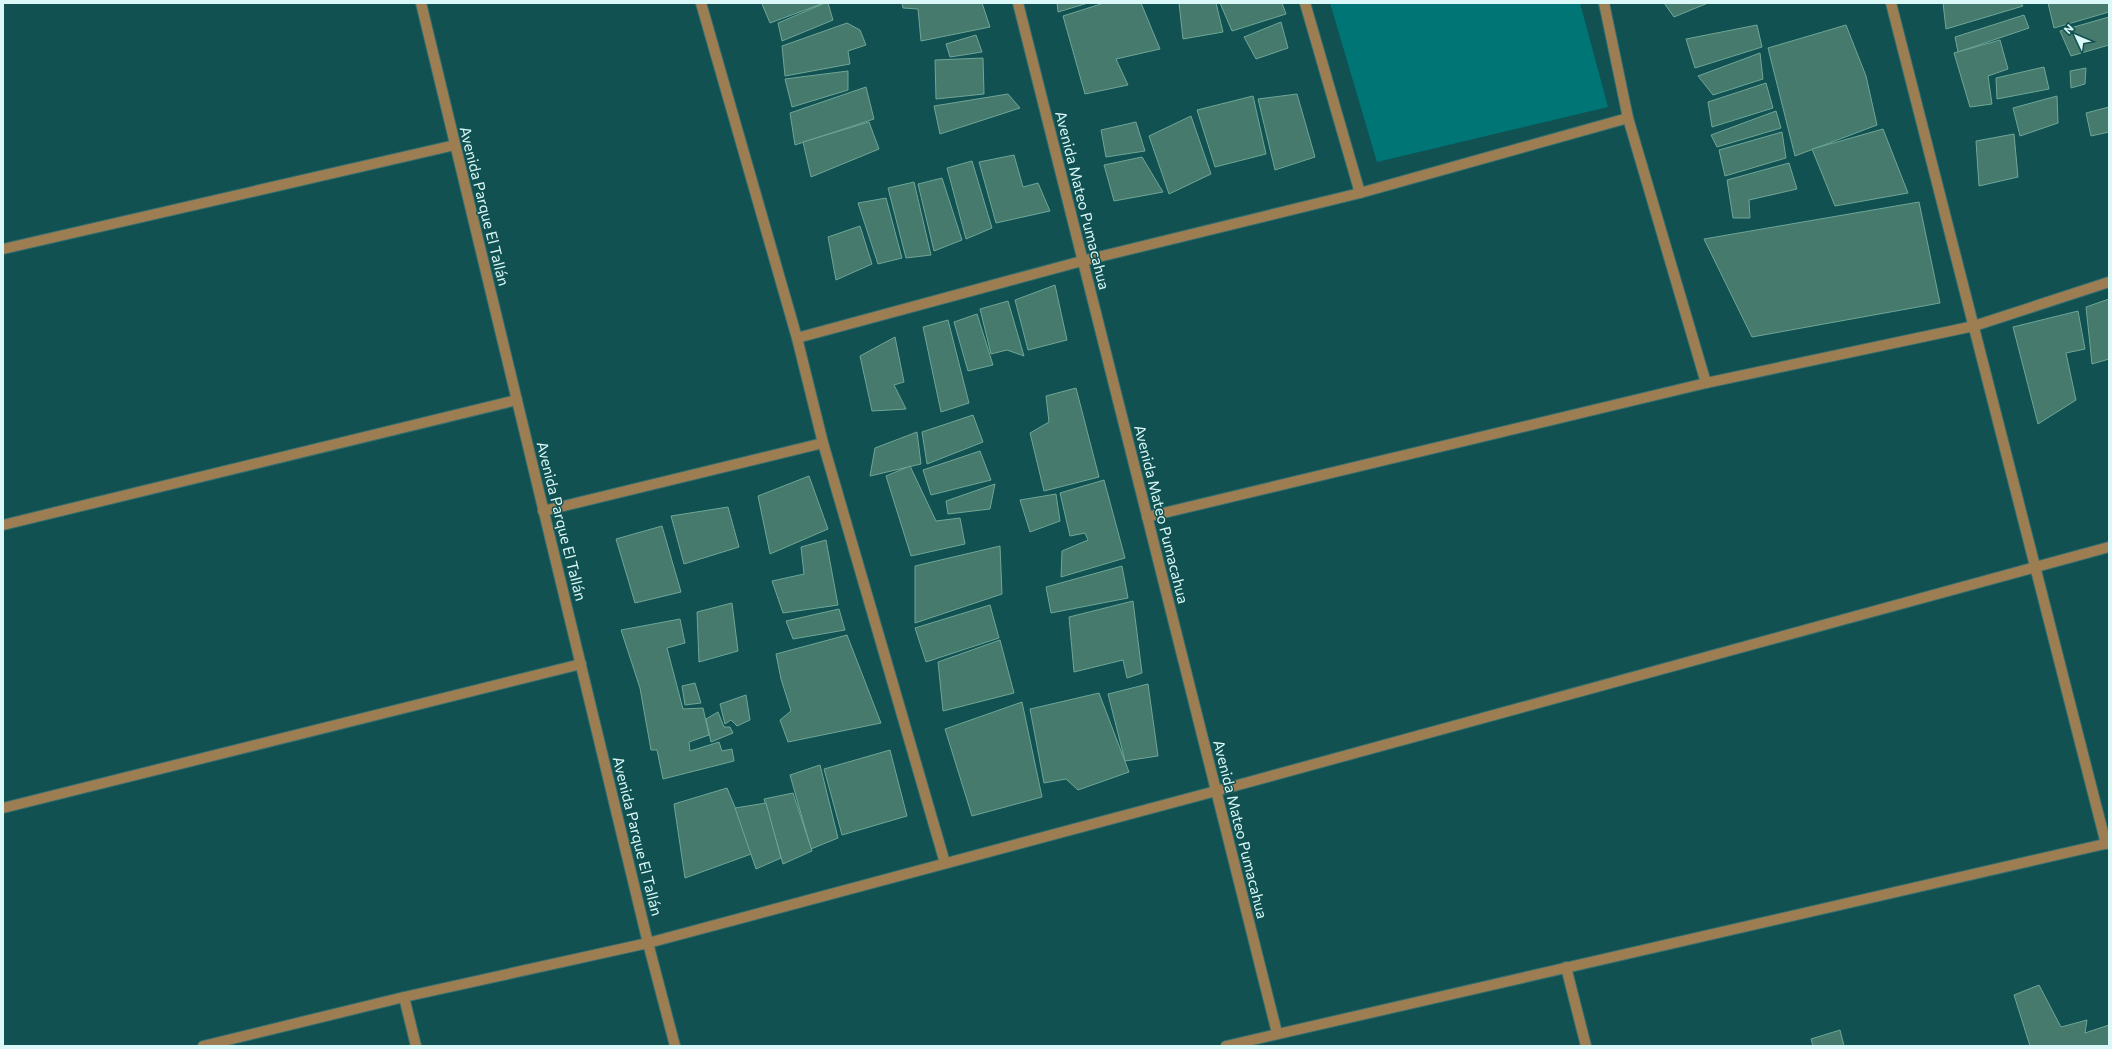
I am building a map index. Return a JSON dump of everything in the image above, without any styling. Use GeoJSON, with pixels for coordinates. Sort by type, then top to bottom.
{"type":"FeatureCollection","features":[{"type":"Feature","properties":{"kind":"street","name":"Avenida Parque El Tallán"},"geometry":{"type":"LineString","coordinates":[[421,3],[648,943],[676,1046]]}},
{"type":"Feature","properties":{"kind":"street"},"geometry":{"type":"LineString","coordinates":[[701,3],[797,338],[823,442],[945,863]]}},
{"type":"Feature","properties":{"kind":"street","name":"Avenida Mateo Pumacahua"},"geometry":{"type":"LineString","coordinates":[[1018,3],[1277,1033]]}},
{"type":"Feature","properties":{"kind":"street"},"geometry":{"type":"LineString","coordinates":[[1305,3],[1360,193]]}},
{"type":"Feature","properties":{"kind":"street"},"geometry":{"type":"LineString","coordinates":[[1604,3],[1628,118],[1706,383]]}},
{"type":"Feature","properties":{"kind":"street"},"geometry":{"type":"LineString","coordinates":[[1226,1046],[1277,1033],[2108,844],[2035,566],[1891,3]]}},
{"type":"Feature","properties":{"kind":"street"},"geometry":{"type":"LineString","coordinates":[[797,338],[1082,261],[1360,193],[1628,118]]}},
{"type":"Feature","properties":{"kind":"street"},"geometry":{"type":"LineString","coordinates":[[3,249],[455,145]]}},
{"type":"Feature","properties":{"kind":"street"},"geometry":{"type":"LineString","coordinates":[[1147,517],[1706,383],[1974,326],[2109,282]]}},
{"type":"Feature","properties":{"kind":"street"},"geometry":{"type":"LineString","coordinates":[[3,525],[517,400]]}},
{"type":"Feature","properties":{"kind":"street"},"geometry":{"type":"LineString","coordinates":[[543,510],[823,442]]}},
{"type":"Feature","properties":{"kind":"street"},"geometry":{"type":"LineString","coordinates":[[203,1046],[404,997],[648,943],[1216,791],[2109,547]]}},
{"type":"Feature","properties":{"kind":"street"},"geometry":{"type":"LineString","coordinates":[[3,808],[581,664]]}},
{"type":"Feature","properties":{"kind":"street"},"geometry":{"type":"LineString","coordinates":[[1566,967],[1586,1046]]}},
{"type":"Feature","properties":{"kind":"street"},"geometry":{"type":"LineString","coordinates":[[404,997],[416,1046]]}},
{"type":"Feature","properties":{"kind":"shaded area"},"geometry":{"type":"Polygon","coordinates":[[[1330,3],[1580,3],[1608,107],[1377,162],[1330,3]]]}},
{"type":"Feature","properties":{"kind":"building"},"geometry":{"type":"Polygon","coordinates":[[[824,3],[770,23],[762,4],[824,3]]]}},
{"type":"Feature","properties":{"kind":"building"},"geometry":{"type":"Polygon","coordinates":[[[828,3],[833,20],[782,41],[778,23],[828,3]]]}},
{"type":"Feature","properties":{"kind":"building"},"geometry":{"type":"Polygon","coordinates":[[[902,3],[982,3],[990,27],[921,41],[918,9],[903,8],[902,3]]]}},
{"type":"Feature","properties":{"kind":"building"},"geometry":{"type":"Polygon","coordinates":[[[1057,3],[1088,3],[1058,12],[1057,3]]]}},
{"type":"Feature","properties":{"kind":"building"},"geometry":{"type":"Polygon","coordinates":[[[1104,3],[1141,3],[1160,49],[1116,59],[1128,85],[1085,94],[1063,16],[1104,3]]]}},
{"type":"Feature","properties":{"kind":"building"},"geometry":{"type":"Polygon","coordinates":[[[1179,3],[1216,3],[1223,32],[1183,39],[1179,3]]]}},
{"type":"Feature","properties":{"kind":"building"},"geometry":{"type":"Polygon","coordinates":[[[1220,3],[1282,3],[1286,14],[1232,31],[1220,3]]]}},
{"type":"Feature","properties":{"kind":"building"},"geometry":{"type":"Polygon","coordinates":[[[1664,3],[1708,3],[1674,17],[1664,3]]]}},
{"type":"Feature","properties":{"kind":"building"},"geometry":{"type":"Polygon","coordinates":[[[1943,3],[2021,3],[2023,6],[1946,29],[1943,3]]]}},
{"type":"Feature","properties":{"kind":"building"},"geometry":{"type":"Polygon","coordinates":[[[2048,3],[2109,3],[2109,12],[2054,28],[2048,3]]]}},
{"type":"Feature","properties":{"kind":"building"},"geometry":{"type":"Polygon","coordinates":[[[2024,15],[2029,28],[1958,52],[1955,37],[2024,15]]]}},
{"type":"Feature","properties":{"kind":"building"},"geometry":{"type":"Polygon","coordinates":[[[2109,17],[2109,45],[2071,56],[2060,31],[2109,17]]]}},
{"type":"Feature","properties":{"kind":"building"},"geometry":{"type":"Polygon","coordinates":[[[1281,22],[1288,48],[1256,59],[1244,37],[1281,22]]]}},
{"type":"Feature","properties":{"kind":"building"},"geometry":{"type":"Polygon","coordinates":[[[847,23],[860,30],[866,45],[848,51],[850,64],[785,76],[782,46],[847,23]]]}},
{"type":"Feature","properties":{"kind":"building"},"geometry":{"type":"Polygon","coordinates":[[[1757,25],[1762,47],[1695,68],[1686,39],[1757,25]]]}},
{"type":"Feature","properties":{"kind":"building"},"geometry":{"type":"Polygon","coordinates":[[[1846,25],[1866,76],[1877,125],[1795,156],[1768,48],[1846,25]]]}},
{"type":"Feature","properties":{"kind":"building"},"geometry":{"type":"Polygon","coordinates":[[[976,35],[982,52],[950,57],[946,44],[976,35]]]}},
{"type":"Feature","properties":{"kind":"building"},"geometry":{"type":"Polygon","coordinates":[[[2000,40],[2008,69],[1988,76],[1992,104],[1970,107],[1954,53],[2000,40]]]}},
{"type":"Feature","properties":{"kind":"building"},"geometry":{"type":"Polygon","coordinates":[[[1760,53],[1763,79],[1713,95],[1698,76],[1760,53]]]}},
{"type":"Feature","properties":{"kind":"building"},"geometry":{"type":"Polygon","coordinates":[[[983,58],[984,94],[936,99],[935,60],[983,58]]]}},
{"type":"Feature","properties":{"kind":"building"},"geometry":{"type":"Polygon","coordinates":[[[2044,67],[2049,89],[1997,99],[1996,78],[2044,67]]]}},
{"type":"Feature","properties":{"kind":"building"},"geometry":{"type":"Polygon","coordinates":[[[2086,68],[2085,84],[2071,88],[2070,71],[2086,68]]]}},
{"type":"Feature","properties":{"kind":"building"},"geometry":{"type":"Polygon","coordinates":[[[848,71],[848,90],[792,107],[785,79],[848,71]]]}},
{"type":"Feature","properties":{"kind":"building"},"geometry":{"type":"Polygon","coordinates":[[[1766,83],[1773,108],[1712,127],[1708,102],[1766,83]]]}},
{"type":"Feature","properties":{"kind":"building"},"geometry":{"type":"Polygon","coordinates":[[[866,87],[874,119],[795,145],[790,113],[866,87]]]}},
{"type":"Feature","properties":{"kind":"building"},"geometry":{"type":"Polygon","coordinates":[[[1008,94],[1020,108],[940,134],[934,106],[1008,94]]]}},
{"type":"Feature","properties":{"kind":"building"},"geometry":{"type":"Polygon","coordinates":[[[1297,94],[1315,157],[1275,170],[1258,99],[1297,94]]]}},
{"type":"Feature","properties":{"kind":"building"},"geometry":{"type":"Polygon","coordinates":[[[1253,96],[1266,154],[1215,167],[1197,110],[1253,96]]]}},
{"type":"Feature","properties":{"kind":"building"},"geometry":{"type":"Polygon","coordinates":[[[2057,96],[2058,123],[2020,136],[2013,108],[2057,96]]]}},
{"type":"Feature","properties":{"kind":"building"},"geometry":{"type":"Polygon","coordinates":[[[2109,107],[2109,132],[2091,136],[2086,113],[2109,107]]]}},
{"type":"Feature","properties":{"kind":"building"},"geometry":{"type":"Polygon","coordinates":[[[1776,111],[1781,128],[1717,147],[1711,135],[1776,111]]]}},
{"type":"Feature","properties":{"kind":"building"},"geometry":{"type":"Polygon","coordinates":[[[1191,116],[1211,174],[1169,194],[1149,136],[1191,116]]]}},
{"type":"Feature","properties":{"kind":"building"},"geometry":{"type":"Polygon","coordinates":[[[869,122],[879,149],[811,177],[803,142],[869,122]]]}},
{"type":"Feature","properties":{"kind":"building"},"geometry":{"type":"Polygon","coordinates":[[[1136,122],[1145,151],[1106,157],[1101,130],[1136,122]]]}},
{"type":"Feature","properties":{"kind":"building"},"geometry":{"type":"Polygon","coordinates":[[[1883,129],[1908,193],[1835,206],[1812,149],[1883,129]]]}},
{"type":"Feature","properties":{"kind":"building"},"geometry":{"type":"Polygon","coordinates":[[[1782,132],[1786,158],[1725,176],[1719,150],[1782,132]]]}},
{"type":"Feature","properties":{"kind":"building"},"geometry":{"type":"Polygon","coordinates":[[[2014,134],[2018,177],[1979,186],[1976,141],[2014,134]]]}},
{"type":"Feature","properties":{"kind":"building"},"geometry":{"type":"Polygon","coordinates":[[[1014,155],[1023,187],[1038,183],[1050,211],[996,223],[979,162],[1014,155]]]}},
{"type":"Feature","properties":{"kind":"building"},"geometry":{"type":"Polygon","coordinates":[[[1142,157],[1163,192],[1114,201],[1104,165],[1142,157]]]}},
{"type":"Feature","properties":{"kind":"building"},"geometry":{"type":"Polygon","coordinates":[[[972,161],[992,228],[966,239],[947,168],[972,161]]]}},
{"type":"Feature","properties":{"kind":"building"},"geometry":{"type":"Polygon","coordinates":[[[1789,163],[1797,189],[1749,200],[1750,218],[1733,218],[1727,180],[1789,163]]]}},
{"type":"Feature","properties":{"kind":"building"},"geometry":{"type":"Polygon","coordinates":[[[942,178],[962,240],[934,251],[918,184],[942,178]]]}},
{"type":"Feature","properties":{"kind":"building"},"geometry":{"type":"Polygon","coordinates":[[[914,182],[931,255],[906,258],[888,188],[914,182]]]}},
{"type":"Feature","properties":{"kind":"building"},"geometry":{"type":"Polygon","coordinates":[[[886,198],[902,258],[878,264],[858,203],[886,198]]]}},
{"type":"Feature","properties":{"kind":"building"},"geometry":{"type":"Polygon","coordinates":[[[1919,202],[1940,303],[1752,337],[1704,239],[1919,202]]]}},
{"type":"Feature","properties":{"kind":"building"},"geometry":{"type":"Polygon","coordinates":[[[860,226],[872,264],[836,280],[828,237],[860,226]]]}},
{"type":"Feature","properties":{"kind":"building"},"geometry":{"type":"Polygon","coordinates":[[[1055,285],[1067,340],[1028,350],[1015,300],[1055,285]]]}},
{"type":"Feature","properties":{"kind":"building"},"geometry":{"type":"Polygon","coordinates":[[[2109,299],[2109,359],[2092,364],[2086,307],[2109,299]]]}},
{"type":"Feature","properties":{"kind":"building"},"geometry":{"type":"Polygon","coordinates":[[[1008,301],[1024,356],[1007,350],[991,354],[980,309],[1008,301]]]}},
{"type":"Feature","properties":{"kind":"building"},"geometry":{"type":"Polygon","coordinates":[[[2078,311],[2085,349],[2066,353],[2076,400],[2038,424],[2013,327],[2078,311]]]}},
{"type":"Feature","properties":{"kind":"building"},"geometry":{"type":"Polygon","coordinates":[[[977,314],[993,365],[968,371],[954,322],[977,314]]]}},
{"type":"Feature","properties":{"kind":"building"},"geometry":{"type":"Polygon","coordinates":[[[948,320],[969,403],[941,412],[923,327],[948,320]]]}},
{"type":"Feature","properties":{"kind":"building"},"geometry":{"type":"Polygon","coordinates":[[[895,337],[904,382],[894,385],[906,409],[872,411],[860,356],[895,337]]]}},
{"type":"Feature","properties":{"kind":"building"},"geometry":{"type":"Polygon","coordinates":[[[1076,388],[1099,477],[1044,491],[1030,433],[1049,422],[1046,396],[1076,388]]]}},
{"type":"Feature","properties":{"kind":"building"},"geometry":{"type":"Polygon","coordinates":[[[973,415],[983,442],[927,464],[922,432],[973,415]]]}},
{"type":"Feature","properties":{"kind":"building"},"geometry":{"type":"Polygon","coordinates":[[[917,432],[921,464],[870,476],[875,448],[917,432]]]}},
{"type":"Feature","properties":{"kind":"building"},"geometry":{"type":"Polygon","coordinates":[[[980,451],[991,480],[931,495],[923,470],[980,451]]]}},
{"type":"Feature","properties":{"kind":"building"},"geometry":{"type":"Polygon","coordinates":[[[910,466],[936,521],[960,518],[965,544],[911,556],[886,476],[910,466]]]}},
{"type":"Feature","properties":{"kind":"building"},"geometry":{"type":"Polygon","coordinates":[[[809,476],[828,529],[770,554],[758,496],[809,476]]]}},
{"type":"Feature","properties":{"kind":"building"},"geometry":{"type":"Polygon","coordinates":[[[1104,480],[1125,558],[1061,577],[1062,551],[1088,540],[1085,533],[1070,536],[1060,493],[1104,480]]]}},
{"type":"Feature","properties":{"kind":"building"},"geometry":{"type":"Polygon","coordinates":[[[995,484],[990,509],[948,514],[946,501],[995,484]]]}},
{"type":"Feature","properties":{"kind":"building"},"geometry":{"type":"Polygon","coordinates":[[[1056,494],[1060,521],[1030,532],[1020,500],[1056,494]]]}},
{"type":"Feature","properties":{"kind":"building"},"geometry":{"type":"Polygon","coordinates":[[[728,507],[739,547],[684,564],[671,516],[728,507]]]}},
{"type":"Feature","properties":{"kind":"building"},"geometry":{"type":"Polygon","coordinates":[[[662,526],[681,592],[635,603],[616,539],[662,526]]]}},
{"type":"Feature","properties":{"kind":"building"},"geometry":{"type":"Polygon","coordinates":[[[826,540],[838,605],[783,613],[772,581],[804,574],[801,547],[826,540]]]}},
{"type":"Feature","properties":{"kind":"building"},"geometry":{"type":"Polygon","coordinates":[[[1000,546],[1002,594],[915,623],[915,566],[1000,546]]]}},
{"type":"Feature","properties":{"kind":"building"},"geometry":{"type":"Polygon","coordinates":[[[1122,566],[1128,598],[1051,613],[1046,587],[1122,566]]]}},
{"type":"Feature","properties":{"kind":"building"},"geometry":{"type":"Polygon","coordinates":[[[1133,601],[1142,673],[1127,678],[1123,660],[1074,672],[1069,617],[1133,601]]]}},
{"type":"Feature","properties":{"kind":"building"},"geometry":{"type":"Polygon","coordinates":[[[732,603],[738,651],[699,662],[697,612],[732,603]]]}},
{"type":"Feature","properties":{"kind":"building"},"geometry":{"type":"Polygon","coordinates":[[[990,605],[999,638],[926,662],[915,628],[990,605]]]}},
{"type":"Feature","properties":{"kind":"building"},"geometry":{"type":"Polygon","coordinates":[[[839,609],[845,630],[793,639],[786,621],[839,609]]]}},
{"type":"Feature","properties":{"kind":"building"},"geometry":{"type":"Polygon","coordinates":[[[680,619],[685,643],[667,648],[683,709],[703,708],[709,735],[689,742],[690,751],[719,742],[722,751],[732,749],[734,761],[663,779],[657,750],[651,750],[640,688],[621,630],[680,619]]]}},
{"type":"Feature","properties":{"kind":"building"},"geometry":{"type":"Polygon","coordinates":[[[847,635],[881,723],[788,742],[780,720],[791,711],[781,679],[776,654],[847,635]]]}},
{"type":"Feature","properties":{"kind":"building"},"geometry":{"type":"Polygon","coordinates":[[[1000,640],[1014,693],[943,711],[938,662],[1000,640]]]}},
{"type":"Feature","properties":{"kind":"building"},"geometry":{"type":"Polygon","coordinates":[[[695,683],[701,703],[685,705],[682,686],[695,683]]]}},
{"type":"Feature","properties":{"kind":"building"},"geometry":{"type":"Polygon","coordinates":[[[1148,684],[1158,756],[1125,761],[1108,694],[1148,684]]]}},
{"type":"Feature","properties":{"kind":"building"},"geometry":{"type":"Polygon","coordinates":[[[1099,693],[1129,772],[1078,790],[1066,779],[1044,783],[1030,709],[1099,693]]]}},
{"type":"Feature","properties":{"kind":"building"},"geometry":{"type":"Polygon","coordinates":[[[746,695],[750,720],[737,726],[731,720],[725,724],[720,704],[746,695]]]}},
{"type":"Feature","properties":{"kind":"building"},"geometry":{"type":"Polygon","coordinates":[[[1022,702],[1042,797],[972,816],[945,729],[1022,702]]]}},
{"type":"Feature","properties":{"kind":"building"},"geometry":{"type":"Polygon","coordinates":[[[718,712],[724,727],[730,727],[733,733],[711,742],[706,719],[718,712]]]}},
{"type":"Feature","properties":{"kind":"building"},"geometry":{"type":"Polygon","coordinates":[[[890,750],[907,816],[842,835],[824,769],[890,750]]]}},
{"type":"Feature","properties":{"kind":"building"},"geometry":{"type":"Polygon","coordinates":[[[820,765],[838,838],[811,849],[790,775],[820,765]]]}},
{"type":"Feature","properties":{"kind":"building"},"geometry":{"type":"Polygon","coordinates":[[[727,788],[754,853],[685,878],[674,804],[727,788]]]}},
{"type":"Feature","properties":{"kind":"building"},"geometry":{"type":"Polygon","coordinates":[[[793,793],[812,851],[783,864],[764,799],[793,793]]]}},
{"type":"Feature","properties":{"kind":"building"},"geometry":{"type":"Polygon","coordinates":[[[766,803],[781,858],[756,869],[735,808],[766,803]]]}},
{"type":"Feature","properties":{"kind":"building"},"geometry":{"type":"Polygon","coordinates":[[[2039,985],[2061,1027],[2087,1020],[2085,1033],[2109,1025],[2109,1046],[2030,1046],[2014,995],[2039,985]]]}},
{"type":"Feature","properties":{"kind":"building"},"geometry":{"type":"Polygon","coordinates":[[[1840,1030],[1844,1046],[1813,1046],[1811,1039],[1840,1030]]]}}]}
